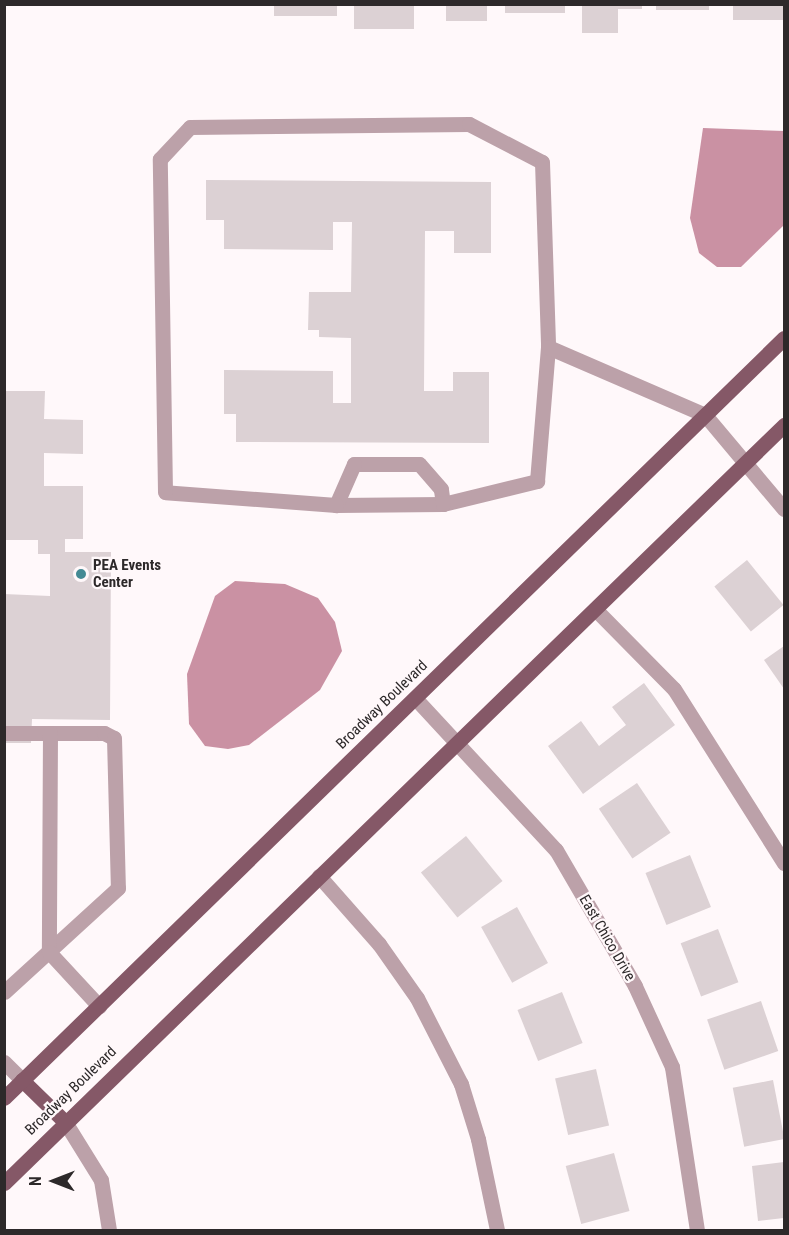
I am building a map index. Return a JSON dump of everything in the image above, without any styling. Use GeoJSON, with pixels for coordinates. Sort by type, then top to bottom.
{"type":"FeatureCollection","features":[{"type":"Feature","properties":{"kind":"main road","name":"Broadway Boulevard"},"geometry":{"type":"LineString","coordinates":[[4,1098],[784,338]]}},
{"type":"Feature","properties":{"kind":"main road","name":"Broadway Boulevard"},"geometry":{"type":"LineString","coordinates":[[4,1183],[784,425]]}},
{"type":"Feature","properties":{"kind":"main road"},"geometry":{"type":"LineString","coordinates":[[22,1080],[65,1122]]}},
{"type":"Feature","properties":{"kind":"street"},"geometry":{"type":"LineString","coordinates":[[469,124],[542,162],[548,346],[537,481],[443,504],[336,505],[165,492],[160,159],[190,127],[469,124]]}},
{"type":"Feature","properties":{"kind":"street"},"geometry":{"type":"LineString","coordinates":[[548,346],[705,415],[784,509]]}},
{"type":"Feature","properties":{"kind":"street"},"geometry":{"type":"LineString","coordinates":[[336,505],[354,464],[418,464],[441,489],[443,504]]}},
{"type":"Feature","properties":{"kind":"street"},"geometry":{"type":"LineString","coordinates":[[595,609],[674,689],[784,863]]}},
{"type":"Feature","properties":{"kind":"street","name":"East Chico Drive"},"geometry":{"type":"LineString","coordinates":[[415,698],[556,850],[635,986],[672,1066],[697,1230]]}},
{"type":"Feature","properties":{"kind":"street"},"geometry":{"type":"LineString","coordinates":[[4,733],[105,733],[114,738],[118,888],[4,992]]}},
{"type":"Feature","properties":{"kind":"street"},"geometry":{"type":"LineString","coordinates":[[50,733],[49,952],[99,1006]]}},
{"type":"Feature","properties":{"kind":"street"},"geometry":{"type":"LineString","coordinates":[[319,876],[379,944],[417,998],[461,1084],[478,1139],[497,1230]]}},
{"type":"Feature","properties":{"kind":"street"},"geometry":{"type":"LineString","coordinates":[[4,1062],[22,1080]]}},
{"type":"Feature","properties":{"kind":"street"},"geometry":{"type":"LineString","coordinates":[[65,1122],[101,1180],[109,1230]]}},
{"type":"Feature","properties":{"kind":"shaded area"},"geometry":{"type":"Polygon","coordinates":[[[703,128],[784,131],[784,225],[741,267],[717,267],[699,253],[690,218],[703,128]]]}},
{"type":"Feature","properties":{"kind":"shaded area"},"geometry":{"type":"Polygon","coordinates":[[[235,581],[285,584],[318,598],[335,622],[342,651],[320,690],[249,745],[228,749],[205,746],[189,724],[187,674],[215,596],[235,581]]]}},
{"type":"Feature","properties":{"kind":"building"},"geometry":{"type":"Polygon","coordinates":[[[274,4],[337,4],[337,16],[274,16],[274,4]]]}},
{"type":"Feature","properties":{"kind":"building"},"geometry":{"type":"Polygon","coordinates":[[[354,4],[414,4],[414,29],[354,29],[354,4]]]}},
{"type":"Feature","properties":{"kind":"building"},"geometry":{"type":"Polygon","coordinates":[[[446,4],[487,4],[487,21],[446,21],[446,4]]]}},
{"type":"Feature","properties":{"kind":"building"},"geometry":{"type":"Polygon","coordinates":[[[505,4],[565,4],[565,13],[505,13],[505,4]]]}},
{"type":"Feature","properties":{"kind":"building"},"geometry":{"type":"Polygon","coordinates":[[[582,4],[642,4],[642,9],[618,9],[618,33],[582,33],[582,4]]]}},
{"type":"Feature","properties":{"kind":"building"},"geometry":{"type":"Polygon","coordinates":[[[656,4],[709,4],[709,10],[656,10],[656,4]]]}},
{"type":"Feature","properties":{"kind":"building"},"geometry":{"type":"Polygon","coordinates":[[[733,4],[784,4],[784,20],[733,20],[733,4]]]}},
{"type":"Feature","properties":{"kind":"building"},"geometry":{"type":"Polygon","coordinates":[[[206,180],[491,182],[491,253],[454,253],[454,231],[425,231],[424,391],[453,391],[453,372],[489,372],[489,443],[236,442],[236,414],[224,414],[224,370],[333,371],[333,403],[351,403],[351,338],[319,337],[319,330],[308,330],[309,292],[351,292],[352,222],[333,222],[333,250],[224,249],[224,220],[206,220],[206,180]]]}},
{"type":"Feature","properties":{"kind":"building","name":"PEA Events Center"},"geometry":{"type":"Polygon","coordinates":[[[4,391],[45,391],[44,419],[83,420],[83,454],[44,453],[44,486],[83,486],[83,539],[65,539],[65,552],[111,552],[110,720],[32,719],[31,743],[4,743],[4,594],[50,596],[50,554],[38,554],[38,540],[4,540],[4,391]]]}},
{"type":"Feature","properties":{"kind":"building"},"geometry":{"type":"Polygon","coordinates":[[[747,560],[784,605],[751,632],[714,586],[747,560]]]}},
{"type":"Feature","properties":{"kind":"building"},"geometry":{"type":"Polygon","coordinates":[[[784,646],[784,689],[764,660],[784,646]]]}},
{"type":"Feature","properties":{"kind":"building"},"geometry":{"type":"Polygon","coordinates":[[[644,683],[675,725],[583,794],[548,746],[581,721],[599,746],[626,725],[612,707],[644,683]]]}},
{"type":"Feature","properties":{"kind":"building"},"geometry":{"type":"Polygon","coordinates":[[[637,783],[671,833],[632,858],[599,809],[637,783]]]}},
{"type":"Feature","properties":{"kind":"building"},"geometry":{"type":"Polygon","coordinates":[[[466,836],[503,881],[457,918],[421,873],[466,836]]]}},
{"type":"Feature","properties":{"kind":"building"},"geometry":{"type":"Polygon","coordinates":[[[690,855],[711,907],[666,925],[645,873],[690,855]]]}},
{"type":"Feature","properties":{"kind":"building"},"geometry":{"type":"Polygon","coordinates":[[[517,907],[548,963],[512,983],[481,927],[517,907]]]}},
{"type":"Feature","properties":{"kind":"building"},"geometry":{"type":"Polygon","coordinates":[[[718,929],[738,982],[701,997],[681,943],[718,929]]]}},
{"type":"Feature","properties":{"kind":"building"},"geometry":{"type":"Polygon","coordinates":[[[562,992],[583,1043],[538,1061],[517,1010],[562,992]]]}},
{"type":"Feature","properties":{"kind":"building"},"geometry":{"type":"Polygon","coordinates":[[[761,1001],[778,1051],[724,1070],[707,1020],[761,1001]]]}},
{"type":"Feature","properties":{"kind":"building"},"geometry":{"type":"Polygon","coordinates":[[[596,1069],[609,1126],[568,1135],[555,1078],[596,1069]]]}},
{"type":"Feature","properties":{"kind":"building"},"geometry":{"type":"Polygon","coordinates":[[[773,1080],[784,1139],[744,1147],[733,1088],[773,1080]]]}},
{"type":"Feature","properties":{"kind":"building"},"geometry":{"type":"Polygon","coordinates":[[[614,1153],[630,1211],[581,1224],[566,1166],[614,1153]]]}},
{"type":"Feature","properties":{"kind":"building"},"geometry":{"type":"Polygon","coordinates":[[[784,1162],[784,1218],[758,1221],[752,1166],[784,1162]]]}},
{"type":"Feature","properties":{"kind":"place","name":"PEA Events Center"},"geometry":{"type":"Point","coordinates":[81,574]}}]}
